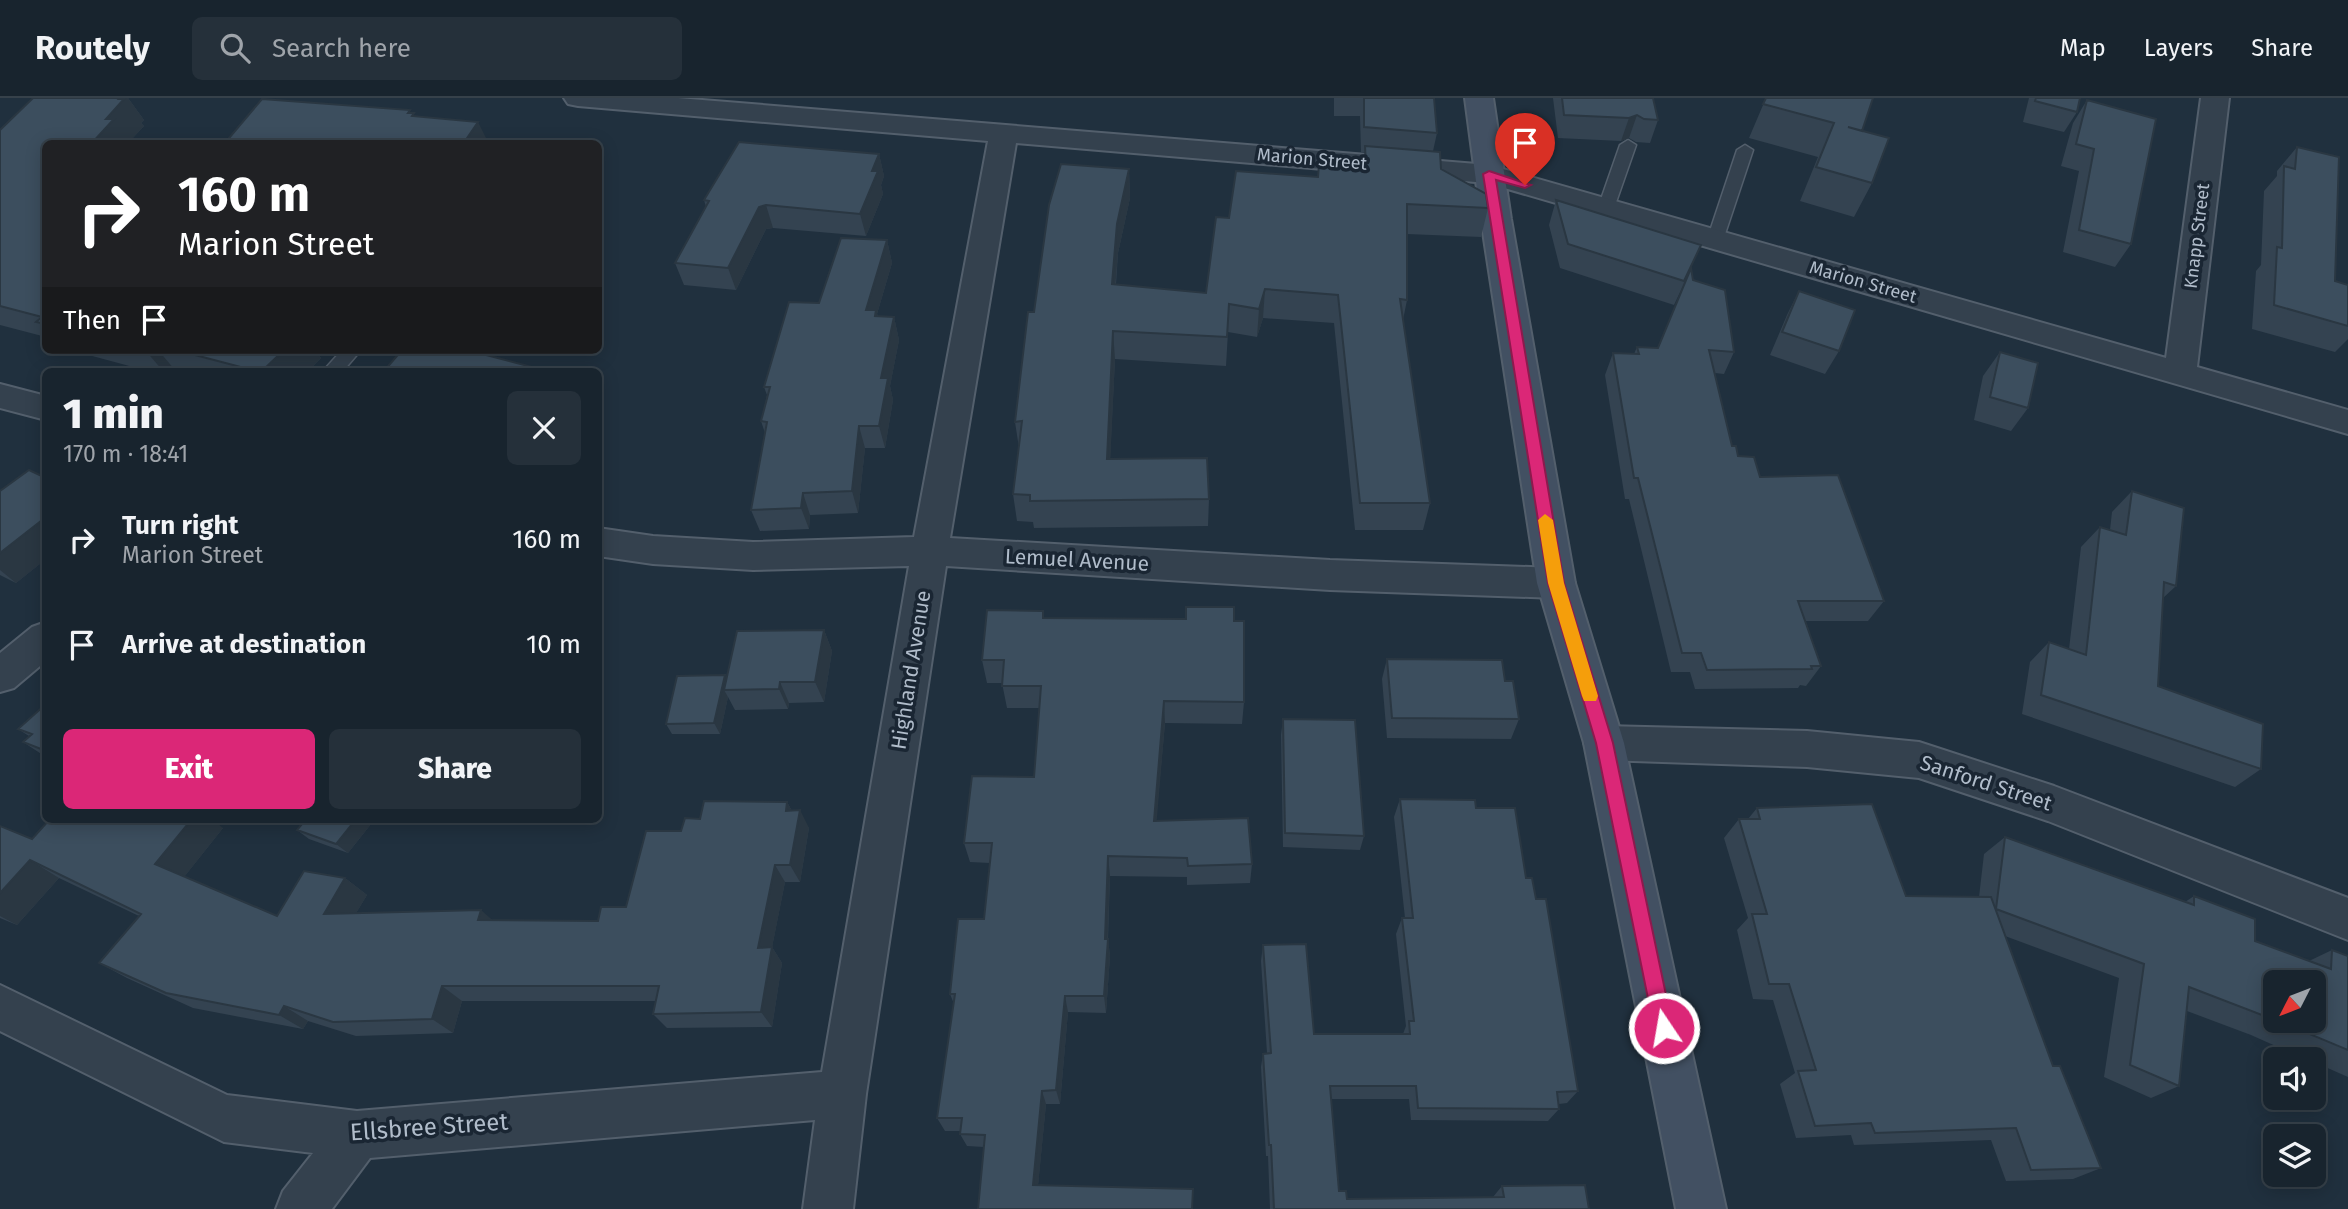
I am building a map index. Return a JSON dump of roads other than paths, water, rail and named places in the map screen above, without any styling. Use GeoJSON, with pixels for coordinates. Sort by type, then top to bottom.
{"type":"FeatureCollection","features":[{"type":"Feature","properties":{"kind":"main road"},"geometry":{"type":"LineString","coordinates":[[1479,98],[1556,583],[1604,743],[1701,1209]]}},
{"type":"Feature","properties":{"kind":"street","name":"Marion Street"},"geometry":{"type":"LineString","coordinates":[[578,98],[767,105],[1004,132],[1489,174],[2348,422]]}},
{"type":"Feature","properties":{"kind":"street","name":"Knapp Street"},"geometry":{"type":"LineString","coordinates":[[2180,373],[2215,98]]}},
{"type":"Feature","properties":{"kind":"street","name":"Highland Avenue"},"geometry":{"type":"LineString","coordinates":[[828,1209],[842,1094],[930,551],[1004,132]]}},
{"type":"Feature","properties":{"kind":"street"},"geometry":{"type":"LineString","coordinates":[[0,396],[42,407]]}},
{"type":"Feature","properties":{"kind":"street","name":"Lemuel Avenue"},"geometry":{"type":"LineString","coordinates":[[602,543],[653,550],[753,556],[930,551],[1316,574],[1556,583]]}},
{"type":"Feature","properties":{"kind":"street"},"geometry":{"type":"LineString","coordinates":[[0,676],[42,641]]}},
{"type":"Feature","properties":{"kind":"street","name":"Sanford Street"},"geometry":{"type":"LineString","coordinates":[[1604,743],[1807,749],[1919,760],[2054,805],[2348,919]]}},
{"type":"Feature","properties":{"kind":"street","name":"Ellsbree Street"},"geometry":{"type":"LineString","coordinates":[[0,1007],[224,1118],[357,1135],[842,1094]]}},
{"type":"Feature","properties":{"kind":"street"},"geometry":{"type":"LineString","coordinates":[[301,1209],[357,1135]]}},
{"type":"Feature","properties":{"kind":"lane"},"geometry":{"type":"LineString","coordinates":[[1606,208],[1628,145]]}},
{"type":"Feature","properties":{"kind":"lane"},"geometry":{"type":"LineString","coordinates":[[1715,240],[1745,150]]}},
{"type":"Feature","properties":{"kind":"lane"},"geometry":{"type":"LineString","coordinates":[[335,368],[348,354]]}}]}
